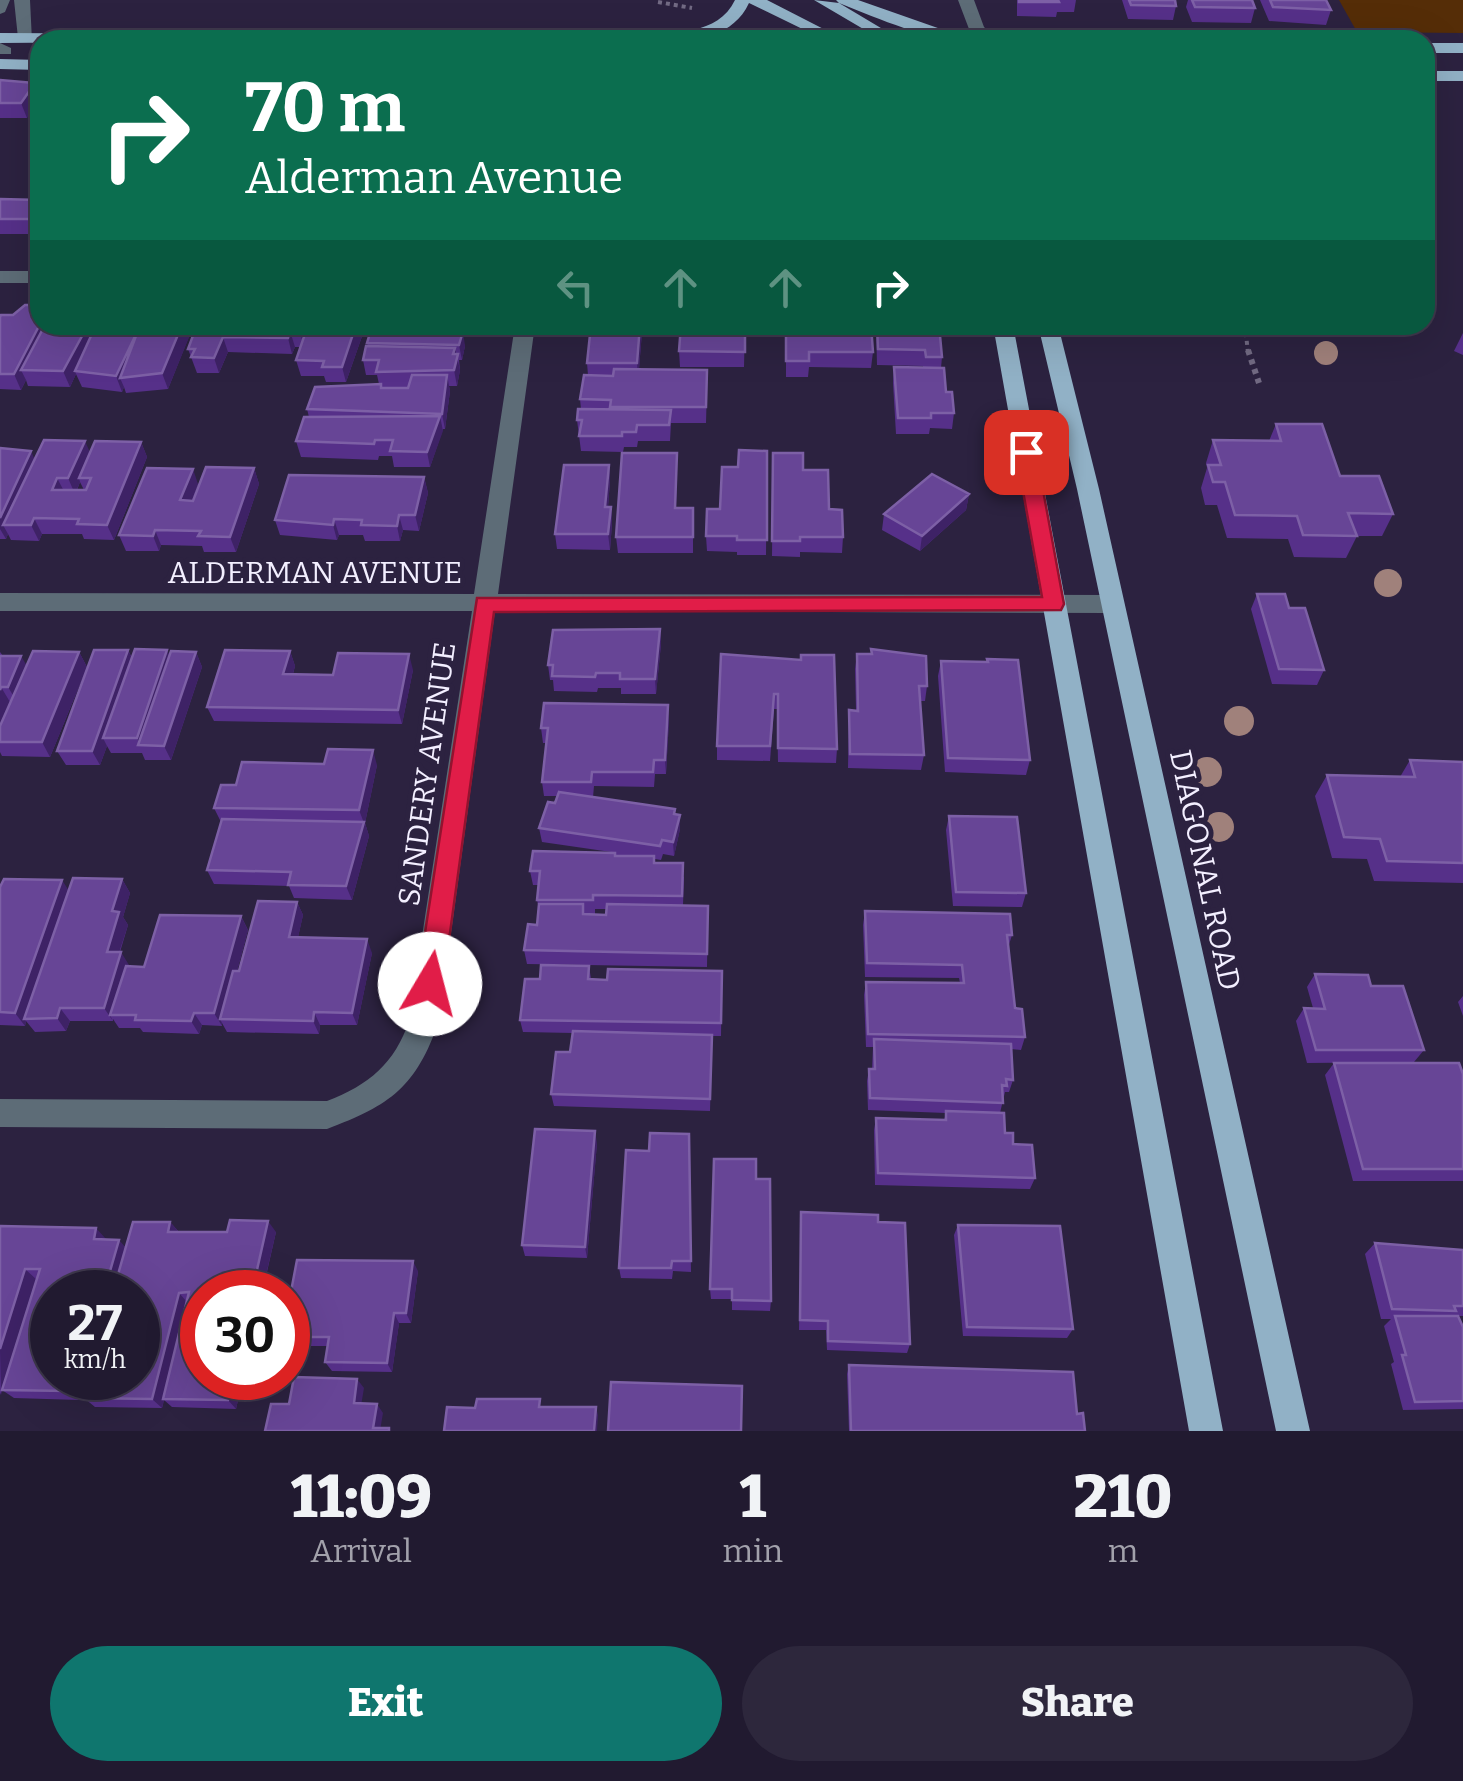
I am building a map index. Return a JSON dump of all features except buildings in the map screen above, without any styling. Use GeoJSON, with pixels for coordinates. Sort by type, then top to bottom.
{"type":"FeatureCollection","features":[{"type":"Feature","properties":{"kind":"main road"},"geometry":{"type":"LineString","coordinates":[[708,30],[729,24],[743,0]]}},
{"type":"Feature","properties":{"kind":"main road"},"geometry":{"type":"LineString","coordinates":[[755,0],[816,30]]}},
{"type":"Feature","properties":{"kind":"main road"},"geometry":{"type":"LineString","coordinates":[[822,0],[875,30]]}},
{"type":"Feature","properties":{"kind":"main road"},"geometry":{"type":"LineString","coordinates":[[844,0],[928,30]]}},
{"type":"Feature","properties":{"kind":"main road"},"geometry":{"type":"LineString","coordinates":[[1,50],[30,38]]}},
{"type":"Feature","properties":{"kind":"main road"},"geometry":{"type":"LineString","coordinates":[[1435,48],[1463,48]]}},
{"type":"Feature","properties":{"kind":"main road"},"geometry":{"type":"LineString","coordinates":[[1,50],[30,51]]}},
{"type":"Feature","properties":{"kind":"main road"},"geometry":{"type":"LineString","coordinates":[[1,50],[30,60]]}},
{"type":"Feature","properties":{"kind":"main road"},"geometry":{"type":"LineString","coordinates":[[1435,76],[1463,76]]}},
{"type":"Feature","properties":{"kind":"main road"},"geometry":{"type":"LineString","coordinates":[[1005,335],[1206,1431]]}},
{"type":"Feature","properties":{"kind":"main road","name":"DIAGONAL ROAD"},"geometry":{"type":"LineString","coordinates":[[1050,335],[1088,489],[1293,1431]]}},
{"type":"Feature","properties":{"kind":"street"},"geometry":{"type":"LineString","coordinates":[[0,9],[2,0]]}},
{"type":"Feature","properties":{"kind":"street"},"geometry":{"type":"LineString","coordinates":[[22,0],[26,38]]}},
{"type":"Feature","properties":{"kind":"street"},"geometry":{"type":"LineString","coordinates":[[966,0],[979,30]]}},
{"type":"Feature","properties":{"kind":"street"},"geometry":{"type":"LineString","coordinates":[[0,277],[30,277]]}},
{"type":"Feature","properties":{"kind":"street","name":"SANDERY AVENUE"},"geometry":{"type":"LineString","coordinates":[[0,1113],[327,1115],[362,1103],[392,1084],[415,1052],[424,1021],[524,335]]}},
{"type":"Feature","properties":{"kind":"street","name":"ALDERMAN AVENUE"},"geometry":{"type":"LineString","coordinates":[[0,602],[1110,604]]}},
{"type":"Feature","properties":{"kind":"path"},"geometry":{"type":"LineString","coordinates":[[1245,335],[1248,355],[1260,383]]}},
{"type":"Feature","properties":{"kind":"shaded area"},"geometry":{"type":"Polygon","coordinates":[[[1339,0],[1463,0],[1463,33],[1356,30],[1339,0]]]}},
{"type":"Feature","properties":{"kind":"route"},"geometry":{"type":"LineString","coordinates":[[430,984],[484,604],[1054,604],[1026,452]]}}]}
